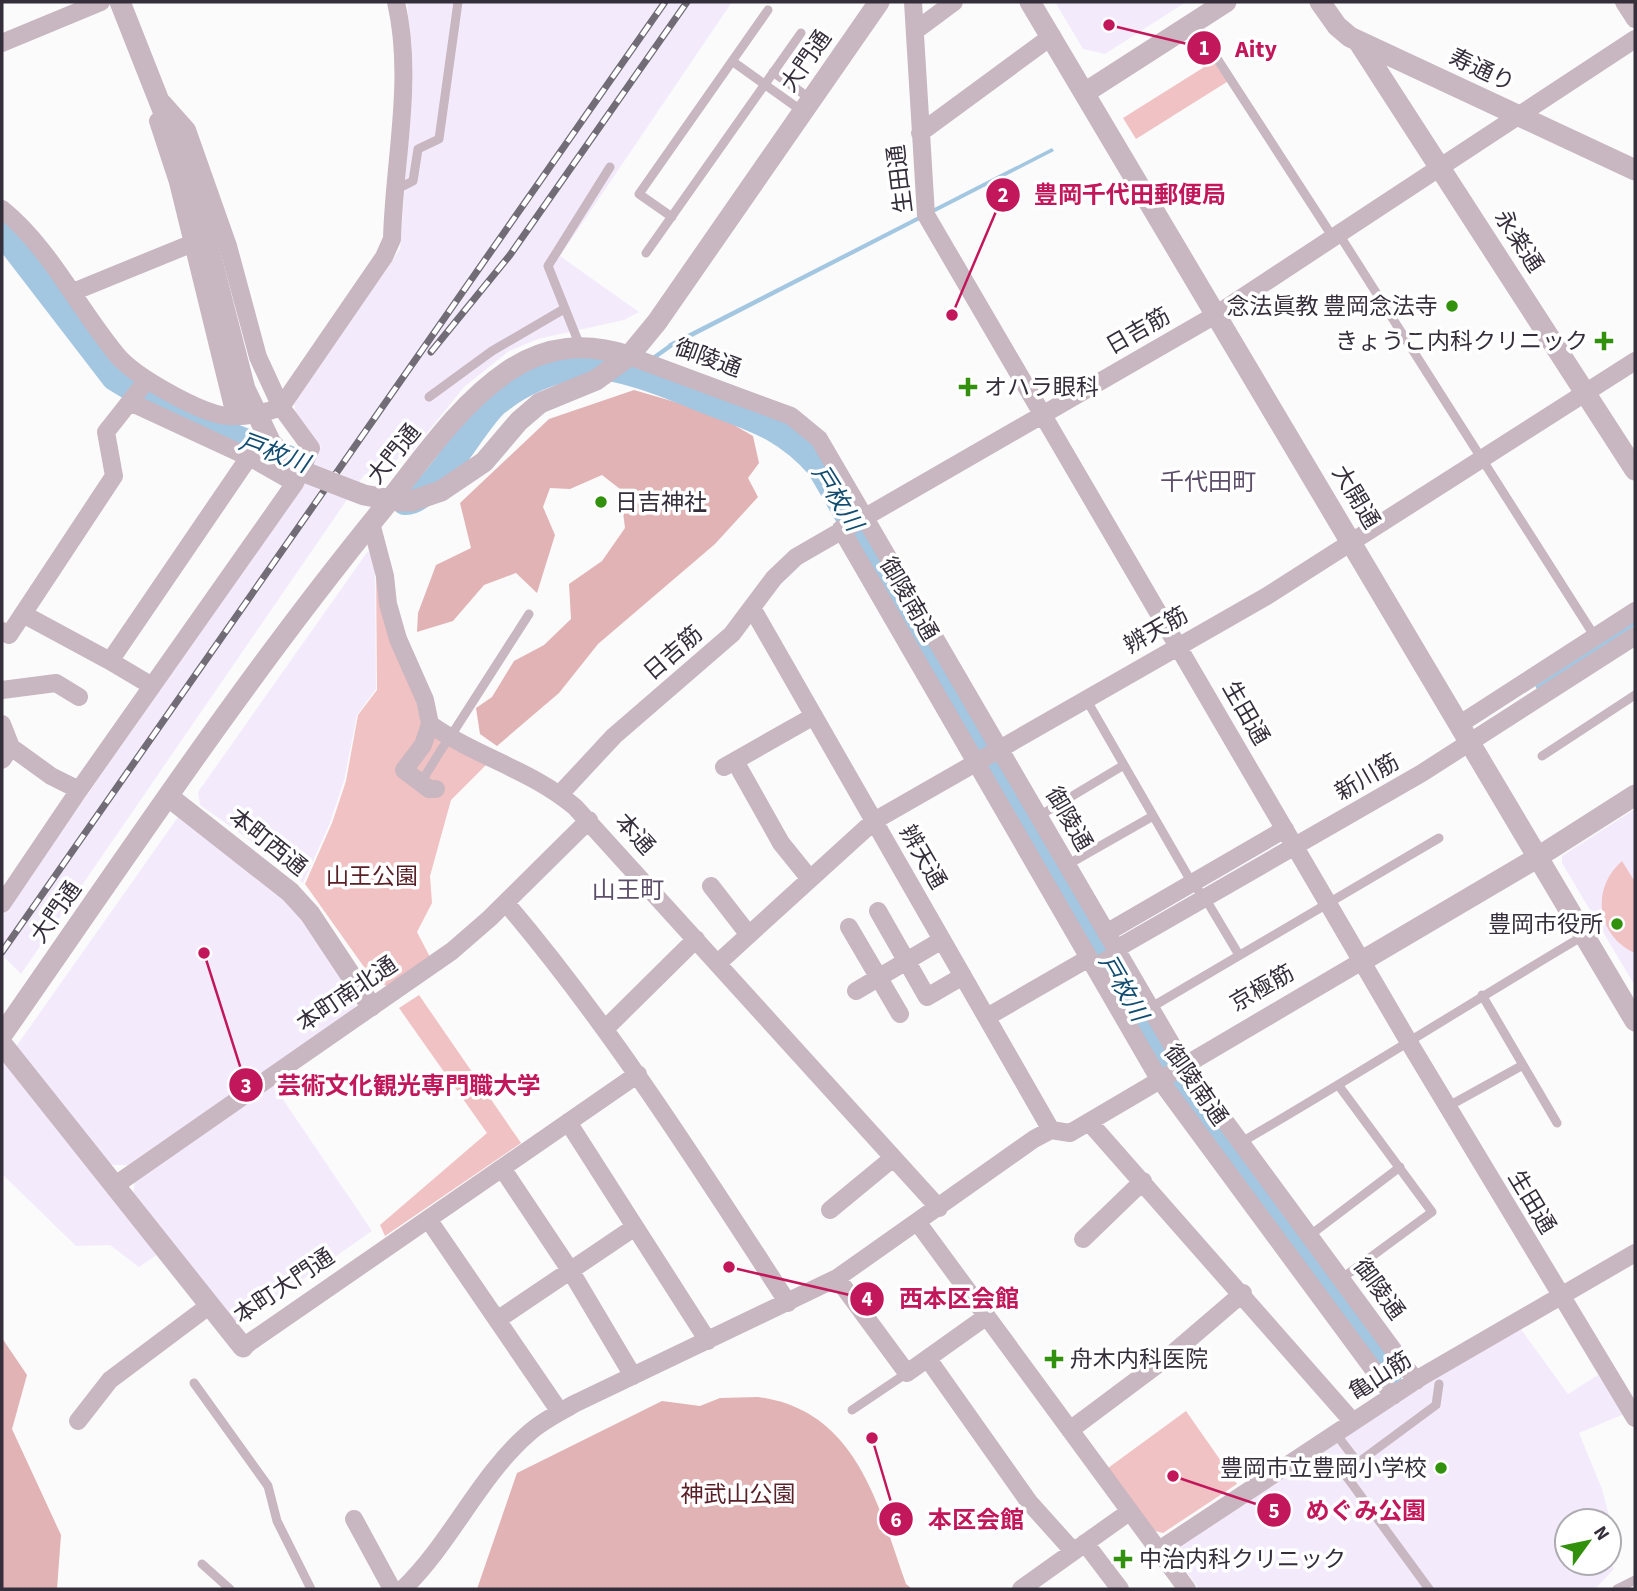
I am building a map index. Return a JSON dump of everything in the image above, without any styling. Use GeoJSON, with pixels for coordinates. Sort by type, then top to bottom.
{"type":"FeatureCollection","features":[{"type":"Feature","properties":{"kind":"street"},"geometry":{"type":"LineString","coordinates":[[2,43],[101,2]]}},
{"type":"Feature","properties":{"kind":"street"},"geometry":{"type":"LineString","coordinates":[[120,2],[193,187],[245,389],[271,443],[299,470],[364,495],[398,501],[441,491],[484,462],[519,421],[540,403],[596,380],[629,356]]}},
{"type":"Feature","properties":{"kind":"street"},"geometry":{"type":"LineString","coordinates":[[2,209],[21,225],[74,292],[118,357],[147,380],[173,396],[225,416],[281,407],[384,257],[392,239],[404,83],[404,49],[396,2]]}},
{"type":"Feature","properties":{"kind":"street","name":"大門通"},"geometry":{"type":"LineString","coordinates":[[2,1035],[315,594],[443,435],[496,380],[539,354],[580,346],[601,348],[629,356],[657,322],[879,2]]}},
{"type":"Feature","properties":{"kind":"street","name":"生田通"},"geometry":{"type":"LineString","coordinates":[[913,2],[926,215],[1447,1107],[1635,1418]]}},
{"type":"Feature","properties":{"kind":"street"},"geometry":{"type":"LineString","coordinates":[[915,31],[954,2]]}},
{"type":"Feature","properties":{"kind":"street","name":"大開通"},"geometry":{"type":"LineString","coordinates":[[1030,2],[1086,92],[1635,1021]]}},
{"type":"Feature","properties":{"kind":"street"},"geometry":{"type":"LineString","coordinates":[[1086,92],[1226,2]]}},
{"type":"Feature","properties":{"kind":"street","name":"寿通り"},"geometry":{"type":"LineString","coordinates":[[1320,2],[1340,30],[1358,41],[1635,170]]}},
{"type":"Feature","properties":{"kind":"street"},"geometry":{"type":"LineString","coordinates":[[1624,2],[1635,19]]}},
{"type":"Feature","properties":{"kind":"street"},"geometry":{"type":"LineString","coordinates":[[920,133],[1052,36]]}},
{"type":"Feature","properties":{"kind":"street","name":"日吉筋"},"geometry":{"type":"LineString","coordinates":[[560,794],[614,736],[732,634],[784,567],[843,528],[1217,314],[1521,117],[1635,39]]}},
{"type":"Feature","properties":{"kind":"street","name":"永楽通"},"geometry":{"type":"LineString","coordinates":[[1358,41],[1635,470]]}},
{"type":"Feature","properties":{"kind":"street"},"geometry":{"type":"LineString","coordinates":[[161,101],[158,124],[178,182],[235,415]]}},
{"type":"Feature","properties":{"kind":"street"},"geometry":{"type":"LineString","coordinates":[[2,904],[295,483],[311,448],[281,407],[258,357],[228,246],[187,130],[161,101]]}},
{"type":"Feature","properties":{"kind":"street"},"geometry":{"type":"LineString","coordinates":[[74,292],[193,243]]}},
{"type":"Feature","properties":{"kind":"street","name":"御陵通"},"geometry":{"type":"LineString","coordinates":[[629,356],[799,420],[819,439],[1182,1066],[1416,1381]]}},
{"type":"Feature","properties":{"kind":"street","name":"辨天筋"},"geometry":{"type":"LineString","coordinates":[[718,963],[874,821],[1353,544],[1635,361]]}},
{"type":"Feature","properties":{"kind":"street"},"geometry":{"type":"LineString","coordinates":[[4,638],[23,614],[114,476],[106,432],[147,380]]}},
{"type":"Feature","properties":{"kind":"street"},"geometry":{"type":"LineString","coordinates":[[130,402],[249,457],[295,483]]}},
{"type":"Feature","properties":{"kind":"street"},"geometry":{"type":"LineString","coordinates":[[110,662],[249,457]]}},
{"type":"Feature","properties":{"kind":"street"},"geometry":{"type":"LineString","coordinates":[[371,523],[385,576],[387,604],[398,639],[425,701],[430,724],[423,745],[404,770],[428,787]]}},
{"type":"Feature","properties":{"kind":"street","name":"御陵南通"},"geometry":{"type":"LineString","coordinates":[[843,528],[1161,1078],[1393,1396]]}},
{"type":"Feature","properties":{"kind":"street","name":"辨天通"},"geometry":{"type":"LineString","coordinates":[[752,608],[1051,1130]]}},
{"type":"Feature","properties":{"kind":"street","name":"新川筋"},"geometry":{"type":"LineString","coordinates":[[1114,950],[1471,743],[1601,646],[1635,611]]}},
{"type":"Feature","properties":{"kind":"street"},"geometry":{"type":"LineString","coordinates":[[23,614],[152,686]]}},
{"type":"Feature","properties":{"kind":"street","name":"新川筋"},"geometry":{"type":"LineString","coordinates":[[1460,724],[1601,646],[1635,636]]}},
{"type":"Feature","properties":{"kind":"street"},"geometry":{"type":"LineString","coordinates":[[2,690],[55,683],[79,697]]}},
{"type":"Feature","properties":{"kind":"street"},"geometry":{"type":"LineString","coordinates":[[810,879],[781,843],[730,764],[814,716]]}},
{"type":"Feature","properties":{"kind":"street"},"geometry":{"type":"LineString","coordinates":[[2,724],[7,754],[79,790]]}},
{"type":"Feature","properties":{"kind":"street","name":"本通"},"geometry":{"type":"LineString","coordinates":[[430,724],[457,744],[491,755],[560,794],[589,820],[939,1208]]}},
{"type":"Feature","properties":{"kind":"street","name":"京極筋"},"geometry":{"type":"LineString","coordinates":[[403,1589],[432,1559],[512,1450],[528,1433],[560,1412],[837,1278],[1034,1139],[1051,1130],[1070,1133],[1538,857],[1635,795]]}},
{"type":"Feature","properties":{"kind":"street","name":"本町西通"},"geometry":{"type":"LineString","coordinates":[[169,797],[290,892],[310,914],[371,1006]]}},
{"type":"Feature","properties":{"kind":"street","name":"本町南北通"},"geometry":{"type":"LineString","coordinates":[[114,1186],[452,951],[506,903],[589,820]]}},
{"type":"Feature","properties":{"kind":"street"},"geometry":{"type":"LineString","coordinates":[[1106,933],[1285,830]]}},
{"type":"Feature","properties":{"kind":"street"},"geometry":{"type":"LineString","coordinates":[[711,886],[749,935]]}},
{"type":"Feature","properties":{"kind":"street"},"geometry":{"type":"LineString","coordinates":[[506,903],[606,1028],[788,1303]]}},
{"type":"Feature","properties":{"kind":"street"},"geometry":{"type":"LineString","coordinates":[[878,911],[927,997],[963,976]]}},
{"type":"Feature","properties":{"kind":"street"},"geometry":{"type":"LineString","coordinates":[[849,927],[900,1014]]}},
{"type":"Feature","properties":{"kind":"street"},"geometry":{"type":"LineString","coordinates":[[606,1028],[696,939]]}},
{"type":"Feature","properties":{"kind":"street"},"geometry":{"type":"LineString","coordinates":[[856,991],[942,940]]}},
{"type":"Feature","properties":{"kind":"street"},"geometry":{"type":"LineString","coordinates":[[986,1017],[1092,961]]}},
{"type":"Feature","properties":{"kind":"street","name":"本町大門通"},"geometry":{"type":"LineString","coordinates":[[2,1044],[243,1347],[638,1074]]}},
{"type":"Feature","properties":{"kind":"street"},"geometry":{"type":"LineString","coordinates":[[568,1122],[708,1340]]}},
{"type":"Feature","properties":{"kind":"street"},"geometry":{"type":"LineString","coordinates":[[1089,1122],[1243,1293],[1353,1422]]}},
{"type":"Feature","properties":{"kind":"street"},"geometry":{"type":"LineString","coordinates":[[830,1210],[893,1158]]}},
{"type":"Feature","properties":{"kind":"street"},"geometry":{"type":"LineString","coordinates":[[502,1167],[570,1270],[633,1376]]}},
{"type":"Feature","properties":{"kind":"street"},"geometry":{"type":"LineString","coordinates":[[1083,1239],[1143,1181]]}},
{"type":"Feature","properties":{"kind":"street"},"geometry":{"type":"LineString","coordinates":[[428,1219],[560,1412]]}},
{"type":"Feature","properties":{"kind":"street"},"geometry":{"type":"LineString","coordinates":[[918,1223],[1187,1589]]}},
{"type":"Feature","properties":{"kind":"street"},"geometry":{"type":"LineString","coordinates":[[497,1320],[635,1227]]}},
{"type":"Feature","properties":{"kind":"street","name":"亀山筋"},"geometry":{"type":"LineString","coordinates":[[1158,1550],[1416,1381],[1635,1253]]}},
{"type":"Feature","properties":{"kind":"street"},"geometry":{"type":"LineString","coordinates":[[837,1278],[907,1373],[987,1316]]}},
{"type":"Feature","properties":{"kind":"street"},"geometry":{"type":"LineString","coordinates":[[1070,1430],[1173,1353],[1243,1293]]}},
{"type":"Feature","properties":{"kind":"street"},"geometry":{"type":"LineString","coordinates":[[78,1422],[110,1380],[210,1305]]}},
{"type":"Feature","properties":{"kind":"street"},"geometry":{"type":"LineString","coordinates":[[929,1359],[1029,1502],[1120,1589]]}},
{"type":"Feature","properties":{"kind":"street"},"geometry":{"type":"LineString","coordinates":[[1021,1589],[1129,1512]]}},
{"type":"Feature","properties":{"kind":"street"},"geometry":{"type":"LineString","coordinates":[[354,1519],[392,1589]]}},
{"type":"Feature","properties":{"kind":"lane"},"geometry":{"type":"LineString","coordinates":[[395,190],[413,181],[418,149],[439,139],[458,2]]}},
{"type":"Feature","properties":{"kind":"lane"},"geometry":{"type":"LineString","coordinates":[[671,216],[639,194],[768,10]]}},
{"type":"Feature","properties":{"kind":"lane"},"geometry":{"type":"LineString","coordinates":[[1194,23],[1334,239],[1342,239],[1601,646]]}},
{"type":"Feature","properties":{"kind":"lane"},"geometry":{"type":"LineString","coordinates":[[646,253],[800,33]]}},
{"type":"Feature","properties":{"kind":"lane"},"geometry":{"type":"LineString","coordinates":[[732,61],[765,84],[807,106]]}},
{"type":"Feature","properties":{"kind":"lane"},"geometry":{"type":"LineString","coordinates":[[773,72],[807,106]]}},
{"type":"Feature","properties":{"kind":"lane"},"geometry":{"type":"LineString","coordinates":[[580,346],[548,266],[610,167]]}},
{"type":"Feature","properties":{"kind":"lane"},"geometry":{"type":"LineString","coordinates":[[429,397],[492,351],[564,309]]}},
{"type":"Feature","properties":{"kind":"lane"},"geometry":{"type":"LineString","coordinates":[[428,787],[442,750],[529,614]]}},
{"type":"Feature","properties":{"kind":"lane"},"geometry":{"type":"LineString","coordinates":[[1542,756],[1635,695]]}},
{"type":"Feature","properties":{"kind":"lane"},"geometry":{"type":"LineString","coordinates":[[1086,699],[1192,883],[1205,898],[1239,955]]}},
{"type":"Feature","properties":{"kind":"lane"},"geometry":{"type":"LineString","coordinates":[[1039,816],[1124,765]]}},
{"type":"Feature","properties":{"kind":"lane"},"geometry":{"type":"LineString","coordinates":[[1067,865],[1153,816]]}},
{"type":"Feature","properties":{"kind":"lane"},"geometry":{"type":"LineString","coordinates":[[1150,1008],[1439,838]]}},
{"type":"Feature","properties":{"kind":"lane"},"geometry":{"type":"LineString","coordinates":[[1240,1143],[1410,1044],[1482,995],[1584,935]]}},
{"type":"Feature","properties":{"kind":"lane"},"geometry":{"type":"LineString","coordinates":[[1092,961],[1114,950]]}},
{"type":"Feature","properties":{"kind":"lane"},"geometry":{"type":"LineString","coordinates":[[1482,995],[1557,1123]]}},
{"type":"Feature","properties":{"kind":"lane"},"geometry":{"type":"LineString","coordinates":[[1447,1107],[1523,1065]]}},
{"type":"Feature","properties":{"kind":"lane"},"geometry":{"type":"LineString","coordinates":[[1339,1086],[1432,1212],[1341,1279]]}},
{"type":"Feature","properties":{"kind":"lane"},"geometry":{"type":"LineString","coordinates":[[1309,1236],[1400,1167]]}},
{"type":"Feature","properties":{"kind":"lane"},"geometry":{"type":"LineString","coordinates":[[852,1410],[907,1373]]}},
{"type":"Feature","properties":{"kind":"lane"},"geometry":{"type":"LineString","coordinates":[[194,1383],[268,1486],[277,1521],[312,1589]]}},
{"type":"Feature","properties":{"kind":"lane"},"geometry":{"type":"LineString","coordinates":[[1429,1589],[1344,1473],[1436,1405],[1439,1384]]}},
{"type":"Feature","properties":{"kind":"lane"},"geometry":{"type":"LineString","coordinates":[[1336,1434],[1358,1463]]}},
{"type":"Feature","properties":{"kind":"lane"},"geometry":{"type":"LineString","coordinates":[[202,1564],[230,1589]]}},
{"type":"Feature","properties":{"kind":"lane"},"geometry":{"type":"LineString","coordinates":[[1617,1589],[1635,1580]]}},
{"type":"Feature","properties":{"kind":"shaded area"},"geometry":{"type":"Polygon","coordinates":[[[407,2],[732,2],[560,256],[639,312],[624,320],[538,339],[509,351],[464,387],[411,453],[364,475],[21,974],[2,955],[2,917],[296,495],[321,446],[309,437],[297,419],[294,404],[400,249],[413,82],[407,2]]]}},
{"type":"Feature","properties":{"kind":"shaded area"},"geometry":{"type":"Polygon","coordinates":[[[1055,2],[1186,2],[1105,54],[1083,49],[1055,2]]]}},
{"type":"Feature","properties":{"kind":"shaded area"},"geometry":{"type":"Polygon","coordinates":[[[368,551],[375,558],[376,689],[357,715],[344,781],[330,823],[303,883],[276,859],[200,805],[198,792],[368,551]]]}},
{"type":"Feature","properties":{"kind":"shaded area","name":"豊岡市役所"},"geometry":{"type":"Polygon","coordinates":[[[1635,809],[1635,986],[1562,863],[1562,856],[1635,809]]]}},
{"type":"Feature","properties":{"kind":"shaded area"},"geometry":{"type":"Polygon","coordinates":[[[178,817],[293,906],[357,1000],[353,1011],[128,1165],[110,1165],[15,1048],[178,817]]]}},
{"type":"Feature","properties":{"kind":"shaded area"},"geometry":{"type":"Polygon","coordinates":[[[5,1062],[158,1254],[139,1267],[110,1245],[76,1246],[2,1174],[2,1067],[5,1062]]]}},
{"type":"Feature","properties":{"kind":"shaded area"},"geometry":{"type":"Polygon","coordinates":[[[274,1086],[372,1231],[235,1327],[133,1196],[135,1181],[274,1086]]]}},
{"type":"Feature","properties":{"kind":"shaded area","name":"豊岡市立豊岡小学校"},"geometry":{"type":"Polygon","coordinates":[[[1520,1328],[1568,1394],[1598,1375],[1624,1414],[1579,1433],[1607,1507],[1553,1507],[1553,1577],[1606,1577],[1595,1589],[1199,1589],[1171,1550],[1319,1447],[1520,1328]]]}},
{"type":"Feature","properties":{"kind":"green space"},"geometry":{"type":"Polygon","coordinates":[[[1217,59],[1230,80],[1136,139],[1123,118],[1217,59]]]}},
{"type":"Feature","properties":{"kind":"green space"},"geometry":{"type":"Polygon","coordinates":[[[634,390],[713,413],[753,436],[759,463],[748,478],[758,497],[715,544],[598,644],[559,693],[497,746],[480,734],[476,708],[492,697],[514,661],[544,645],[571,619],[569,584],[602,561],[625,528],[620,489],[602,475],[570,489],[550,488],[543,507],[555,535],[537,593],[516,573],[484,585],[453,621],[417,632],[418,613],[436,565],[471,548],[460,503],[549,419],[634,390]]]}},
{"type":"Feature","properties":{"kind":"green space","name":"山王公園"},"geometry":{"type":"Polygon","coordinates":[[[376,562],[414,690],[422,728],[457,751],[489,762],[451,800],[430,876],[432,903],[417,932],[431,959],[390,987],[374,981],[305,884],[332,823],[346,781],[358,715],[377,690],[376,562]]]}},
{"type":"Feature","properties":{"kind":"green space"},"geometry":{"type":"Polygon","coordinates":[[[1622,861],[1635,882],[1635,953],[1612,935],[1602,911],[1605,885],[1622,861]]]}},
{"type":"Feature","properties":{"kind":"green space"},"geometry":{"type":"Polygon","coordinates":[[[419,995],[521,1143],[385,1236],[380,1225],[487,1133],[399,1008],[419,995]]]}},
{"type":"Feature","properties":{"kind":"green space"},"geometry":{"type":"Polygon","coordinates":[[[2,1338],[27,1375],[12,1429],[61,1535],[57,1589],[2,1589],[2,1338]]]}},
{"type":"Feature","properties":{"kind":"green space","name":"神武山公園"},"geometry":{"type":"Polygon","coordinates":[[[758,1397],[792,1406],[819,1421],[841,1441],[859,1466],[873,1494],[906,1584],[912,1589],[477,1589],[517,1473],[662,1401],[700,1406],[720,1398],[758,1397]]]}},
{"type":"Feature","properties":{"kind":"green space"},"geometry":{"type":"Polygon","coordinates":[[[1186,1411],[1237,1484],[1163,1533],[1155,1531],[1108,1468],[1186,1411]]]}},
{"type":"Feature","properties":{"kind":"water"},"geometry":{"type":"Polygon","coordinates":[[[1052,148],[1054,151],[670,348],[668,344],[1052,148]]]}},
{"type":"Feature","properties":{"kind":"waterway","name":"戸枚川"},"geometry":{"type":"LineString","coordinates":[[2,230],[115,377],[181,417],[300,464]]}},
{"type":"Feature","properties":{"kind":"waterway"},"geometry":{"type":"LineString","coordinates":[[652,359],[673,344]]}},
{"type":"Feature","properties":{"kind":"waterway","name":"戸枚川"},"geometry":{"type":"LineString","coordinates":[[405,501],[415,498],[439,476],[496,402],[535,378],[578,366],[592,365],[622,370],[670,385],[763,422],[792,439],[806,451],[820,466],[1160,1051],[1389,1372]]}},
{"type":"Feature","properties":{"kind":"waterway"},"geometry":{"type":"LineString","coordinates":[[630,373],[641,365]]}},
{"type":"Feature","properties":{"kind":"waterway"},"geometry":{"type":"LineString","coordinates":[[1538,687],[1635,623]]}},
{"type":"Feature","properties":{"kind":"railway"},"geometry":{"type":"LineString","coordinates":[[2,952],[665,2]]}},
{"type":"Feature","properties":{"kind":"railway"},"geometry":{"type":"LineString","coordinates":[[431,352],[510,255],[687,2]]}},
{"type":"Feature","properties":{"kind":"place","name":"Aity"},"geometry":{"type":"Point","coordinates":[1109,25]}},
{"type":"Feature","properties":{"kind":"place","name":"念法眞教 豊岡念法寺"},"geometry":{"type":"Point","coordinates":[1452,306]}},
{"type":"Feature","properties":{"kind":"place","name":"豊岡千代田郵便局"},"geometry":{"type":"Point","coordinates":[952,315]}},
{"type":"Feature","properties":{"kind":"place","name":"きょうこ内科クリニック"},"geometry":{"type":"Point","coordinates":[1604,341]}},
{"type":"Feature","properties":{"kind":"place","name":"オハラ眼科"},"geometry":{"type":"Point","coordinates":[968,387]}},
{"type":"Feature","properties":{"kind":"place","name":"日吉神社"},"geometry":{"type":"Point","coordinates":[601,502]}},
{"type":"Feature","properties":{"kind":"place","name":"豊岡市役所"},"geometry":{"type":"Point","coordinates":[1617,924]}},
{"type":"Feature","properties":{"kind":"place","name":"芸術文化観光専門職大学"},"geometry":{"type":"Point","coordinates":[204,953]}},
{"type":"Feature","properties":{"kind":"place","name":"西本区会館"},"geometry":{"type":"Point","coordinates":[729,1267]}},
{"type":"Feature","properties":{"kind":"place","name":"舟木内科医院"},"geometry":{"type":"Point","coordinates":[1054,1359]}},
{"type":"Feature","properties":{"kind":"place","name":"本区会館"},"geometry":{"type":"Point","coordinates":[872,1438]}},
{"type":"Feature","properties":{"kind":"place","name":"豊岡市立豊岡小学校"},"geometry":{"type":"Point","coordinates":[1441,1468]}},
{"type":"Feature","properties":{"kind":"place","name":"めぐみ公園"},"geometry":{"type":"Point","coordinates":[1173,1476]}},
{"type":"Feature","properties":{"kind":"place","name":"中治内科クリニック"},"geometry":{"type":"Point","coordinates":[1123,1559]}},
{"type":"Feature","properties":{"kind":"district","name":"千代田町"},"geometry":{"type":"Point","coordinates":[1208,482]}},
{"type":"Feature","properties":{"kind":"district","name":"山王町"},"geometry":{"type":"Point","coordinates":[628,890]}}]}
